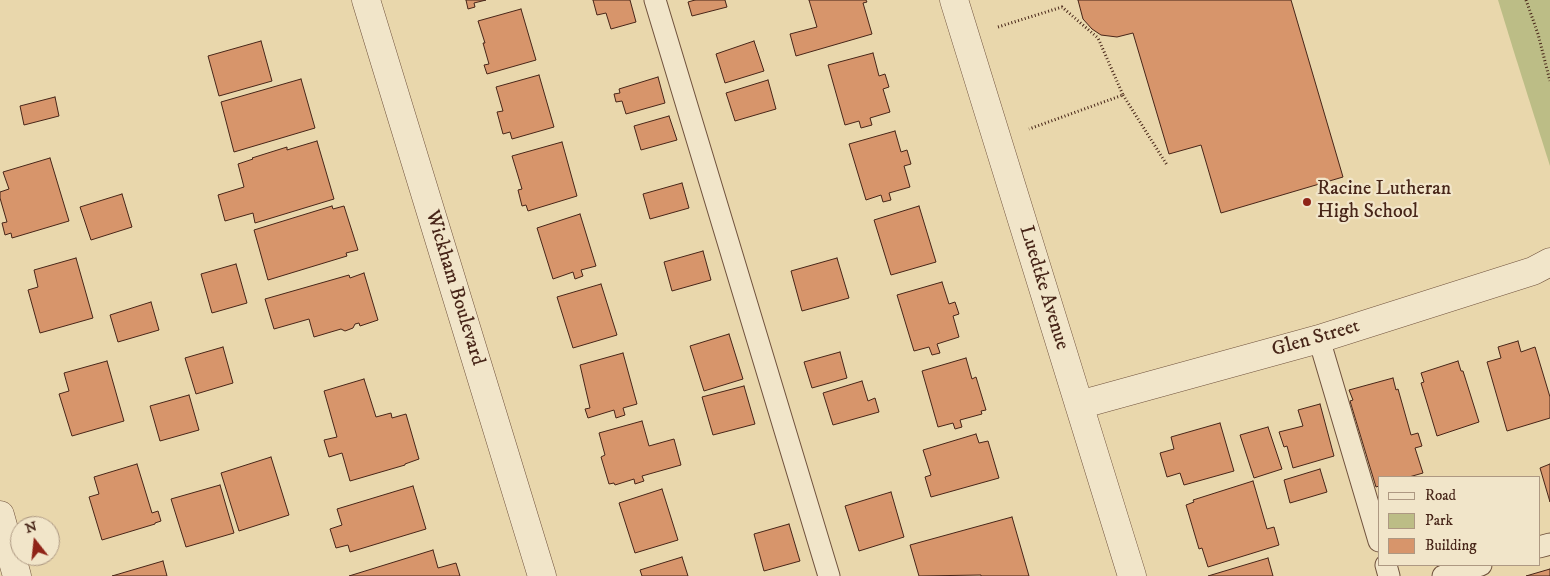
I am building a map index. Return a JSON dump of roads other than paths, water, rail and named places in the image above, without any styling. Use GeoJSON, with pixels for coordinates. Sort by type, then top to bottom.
{"type":"FeatureCollection","features":[{"type":"Feature","properties":{"kind":"street","name":"Wickham Boulevard"},"geometry":{"type":"LineString","coordinates":[[366,0],[542,576]]}},
{"type":"Feature","properties":{"kind":"street","name":"Luedtke Avenue"},"geometry":{"type":"LineString","coordinates":[[954,0],[1132,576]]}},
{"type":"Feature","properties":{"kind":"street","name":"Glen Street"},"geometry":{"type":"LineString","coordinates":[[1079,405],[1319,339],[1533,271],[1550,262]]}},
{"type":"Feature","properties":{"kind":"street"},"geometry":{"type":"LineString","coordinates":[[0,515],[17,576]]}},
{"type":"Feature","properties":{"kind":"lane"},"geometry":{"type":"LineString","coordinates":[[655,0],[829,576]]}},
{"type":"Feature","properties":{"kind":"lane"},"geometry":{"type":"LineString","coordinates":[[1319,339],[1378,538]]}},
{"type":"Feature","properties":{"kind":"lane"},"geometry":{"type":"LineString","coordinates":[[1443,576],[1478,566]]}},
{"type":"Feature","properties":{"kind":"place","name":"Racine Lutheran High School"},"geometry":{"type":"Point","coordinates":[1307,202]}}]}
